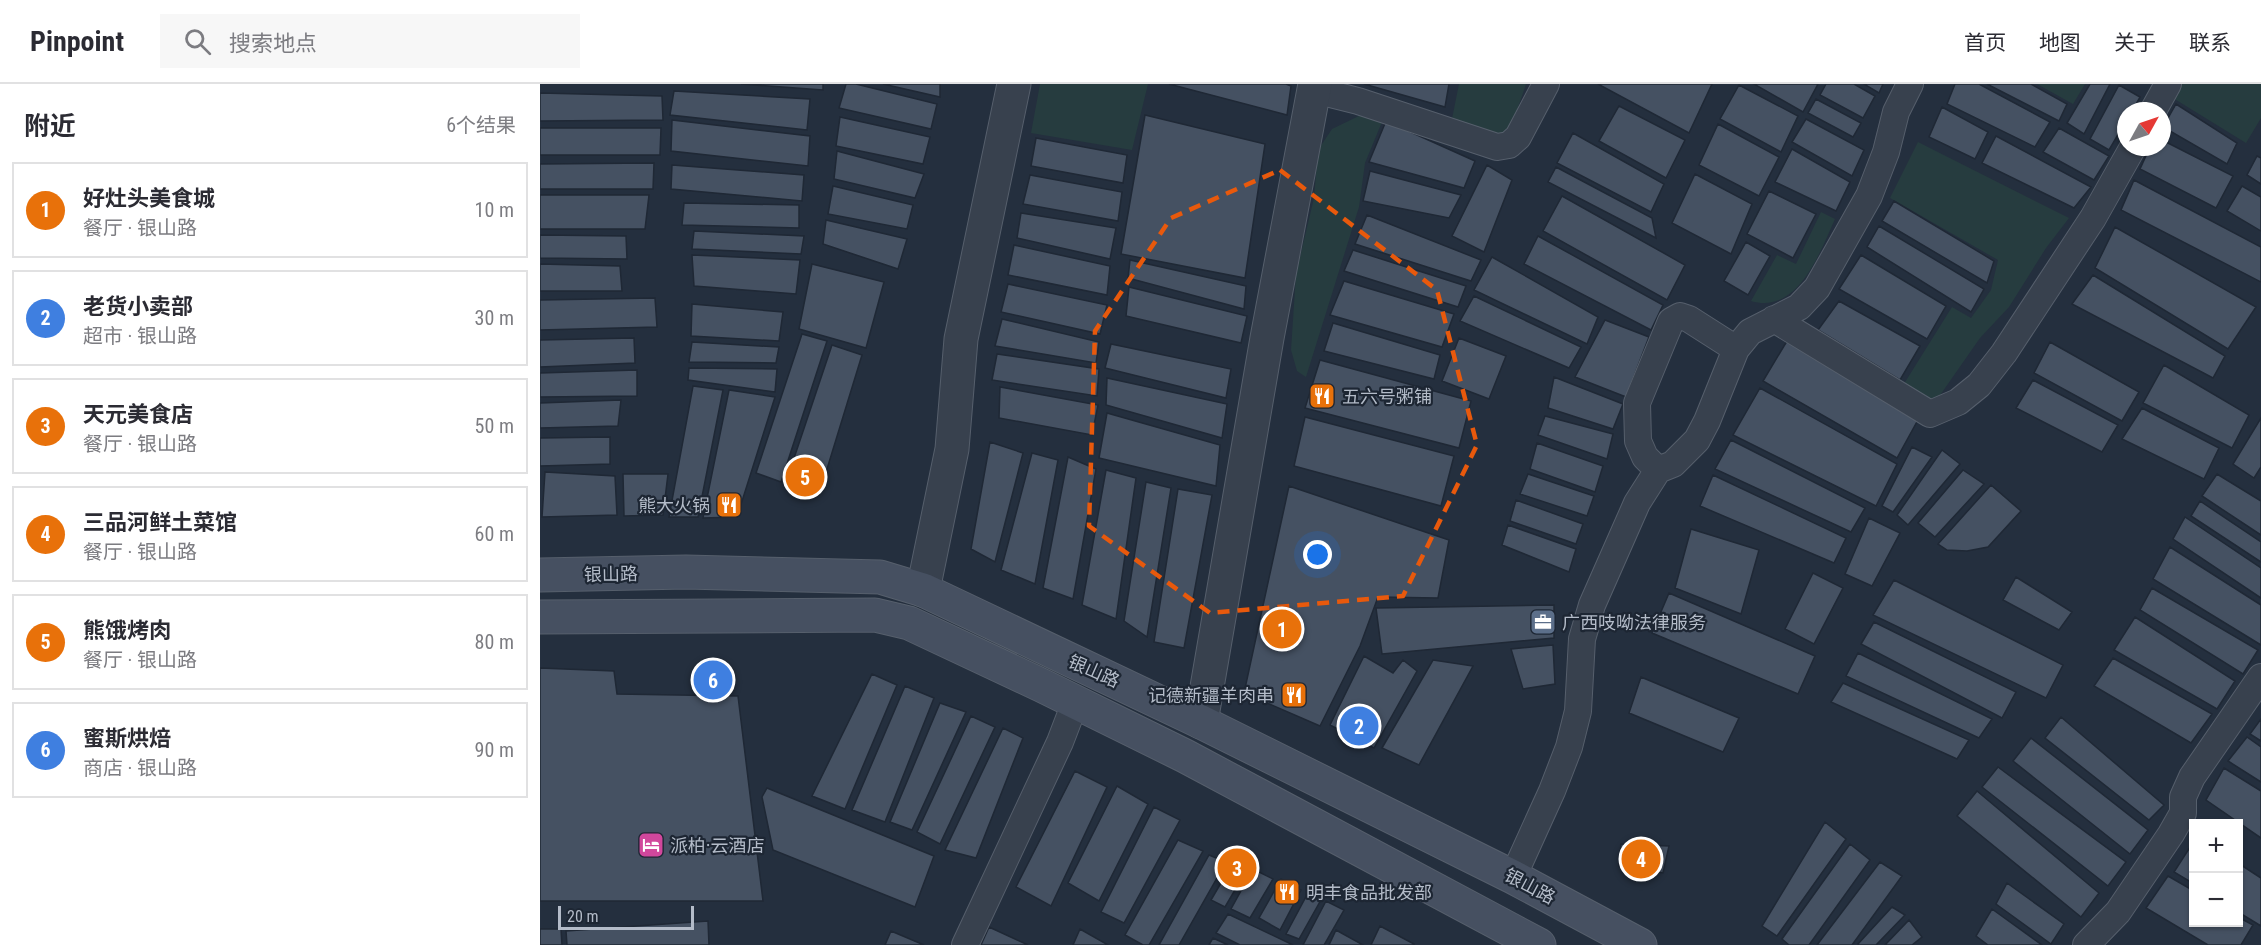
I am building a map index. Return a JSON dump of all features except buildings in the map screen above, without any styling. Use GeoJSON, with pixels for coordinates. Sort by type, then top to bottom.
{"type":"FeatureCollection","features":[{"type":"Feature","properties":{"kind":"main road","name":"银山路"},"geometry":{"type":"LineString","coordinates":[[540,575],[686,572],[880,577],[922,590],[1201,722],[1513,877],[1640,945]]}},
{"type":"Feature","properties":{"kind":"main road","name":"银山路"},"geometry":{"type":"LineString","coordinates":[[540,617],[875,615],[909,623],[1185,756],[1539,945]]}},
{"type":"Feature","properties":{"kind":"street"},"geometry":{"type":"LineString","coordinates":[[922,590],[952,449],[961,339],[1014,84]]}},
{"type":"Feature","properties":{"kind":"street"},"geometry":{"type":"LineString","coordinates":[[1201,722],[1265,349],[1314,87]]}},
{"type":"Feature","properties":{"kind":"lane"},"geometry":{"type":"LineString","coordinates":[[1314,87],[1497,147],[1509,145],[1518,137],[1546,84]]}},
{"type":"Feature","properties":{"kind":"lane"},"geometry":{"type":"LineString","coordinates":[[1513,877],[1569,747],[1578,711],[1582,639],[1592,605],[1637,503],[1658,470],[1673,464],[1697,440],[1736,349],[1750,332],[1799,307],[1817,288],[1869,196],[1886,152],[1896,112],[1911,84]]}},
{"type":"Feature","properties":{"kind":"lane"},"geometry":{"type":"LineString","coordinates":[[2157,102],[2168,84]]}},
{"type":"Feature","properties":{"kind":"lane"},"geometry":{"type":"LineString","coordinates":[[1774,319],[1930,414],[1958,402],[1979,385],[2004,353],[2093,218],[2128,156]]}},
{"type":"Feature","properties":{"kind":"lane"},"geometry":{"type":"LineString","coordinates":[[1658,470],[1645,458],[1638,441],[1637,403],[1671,321],[1680,316],[1689,319],[1736,349]]}},
{"type":"Feature","properties":{"kind":"lane"},"geometry":{"type":"LineString","coordinates":[[2086,945],[2118,912],[2171,834],[2183,813],[2183,797],[2192,777],[2261,677]]}},
{"type":"Feature","properties":{"kind":"lane"},"geometry":{"type":"LineString","coordinates":[[965,945],[1060,742],[1075,703]]}},
{"type":"Feature","properties":{"kind":"highlighted area"},"geometry":{"type":"Polygon","coordinates":[[[1280,170],[1437,290],[1477,445],[1403,596],[1210,613],[1089,526],[1095,331],[1171,218],[1280,170]]]}},
{"type":"Feature","properties":{"kind":"green space"},"geometry":{"type":"Polygon","coordinates":[[[1040,84],[1148,84],[1132,150],[1031,133],[1040,84]]]}},
{"type":"Feature","properties":{"kind":"green space"},"geometry":{"type":"Polygon","coordinates":[[[1459,84],[1526,84],[1509,128],[1503,132],[1489,134],[1452,119],[1459,84]]]}},
{"type":"Feature","properties":{"kind":"green space"},"geometry":{"type":"Polygon","coordinates":[[[2037,84],[2085,84],[2073,104],[2037,84]]]}},
{"type":"Feature","properties":{"kind":"green space"},"geometry":{"type":"Polygon","coordinates":[[[2182,84],[2261,84],[2261,118],[2246,143],[2173,98],[2182,84]]]}},
{"type":"Feature","properties":{"kind":"green space"},"geometry":{"type":"Polygon","coordinates":[[[1365,113],[1384,117],[1365,163],[1359,207],[1306,377],[1297,371],[1291,350],[1296,274],[1314,198],[1318,150],[1332,129],[1365,113]]]}},
{"type":"Feature","properties":{"kind":"green space"},"geometry":{"type":"Polygon","coordinates":[[[1918,142],[2069,218],[2046,248],[2009,307],[1980,338],[1936,401],[1932,403],[1902,387],[1952,307],[1971,318],[1991,290],[1998,260],[1890,198],[1918,142]]]}},
{"type":"Feature","properties":{"kind":"green space"},"geometry":{"type":"Polygon","coordinates":[[[1821,212],[1835,219],[1805,278],[1782,299],[1767,303],[1751,301],[1777,255],[1796,264],[1821,212]]]}},
{"type":"Feature","properties":{"kind":"place","name":"五六号粥铺"},"geometry":{"type":"Point","coordinates":[1322,396]}},
{"type":"Feature","properties":{"kind":"place","name":"熊饿烤肉"},"geometry":{"type":"Point","coordinates":[805,477]}},
{"type":"Feature","properties":{"kind":"place","name":"熊大火锅"},"geometry":{"type":"Point","coordinates":[729,505]}},
{"type":"Feature","properties":{"kind":"place","name":"广西吱呦法律服务"},"geometry":{"type":"Point","coordinates":[1543,622]}},
{"type":"Feature","properties":{"kind":"place","name":"好灶头美食城"},"geometry":{"type":"Point","coordinates":[1282,629]}},
{"type":"Feature","properties":{"kind":"place","name":"蜜斯烘焙"},"geometry":{"type":"Point","coordinates":[713,680]}},
{"type":"Feature","properties":{"kind":"place","name":"记德新疆羊肉串"},"geometry":{"type":"Point","coordinates":[1294,695]}},
{"type":"Feature","properties":{"kind":"place","name":"老货小卖部"},"geometry":{"type":"Point","coordinates":[1359,726]}},
{"type":"Feature","properties":{"kind":"place","name":"派柏·云酒店"},"geometry":{"type":"Point","coordinates":[651,845]}},
{"type":"Feature","properties":{"kind":"place","name":"三品河鲜土菜馆"},"geometry":{"type":"Point","coordinates":[1641,859]}},
{"type":"Feature","properties":{"kind":"place","name":"天元美食店"},"geometry":{"type":"Point","coordinates":[1237,868]}},
{"type":"Feature","properties":{"kind":"place","name":"明丰食品批发部"},"geometry":{"type":"Point","coordinates":[1287,892]}}]}
